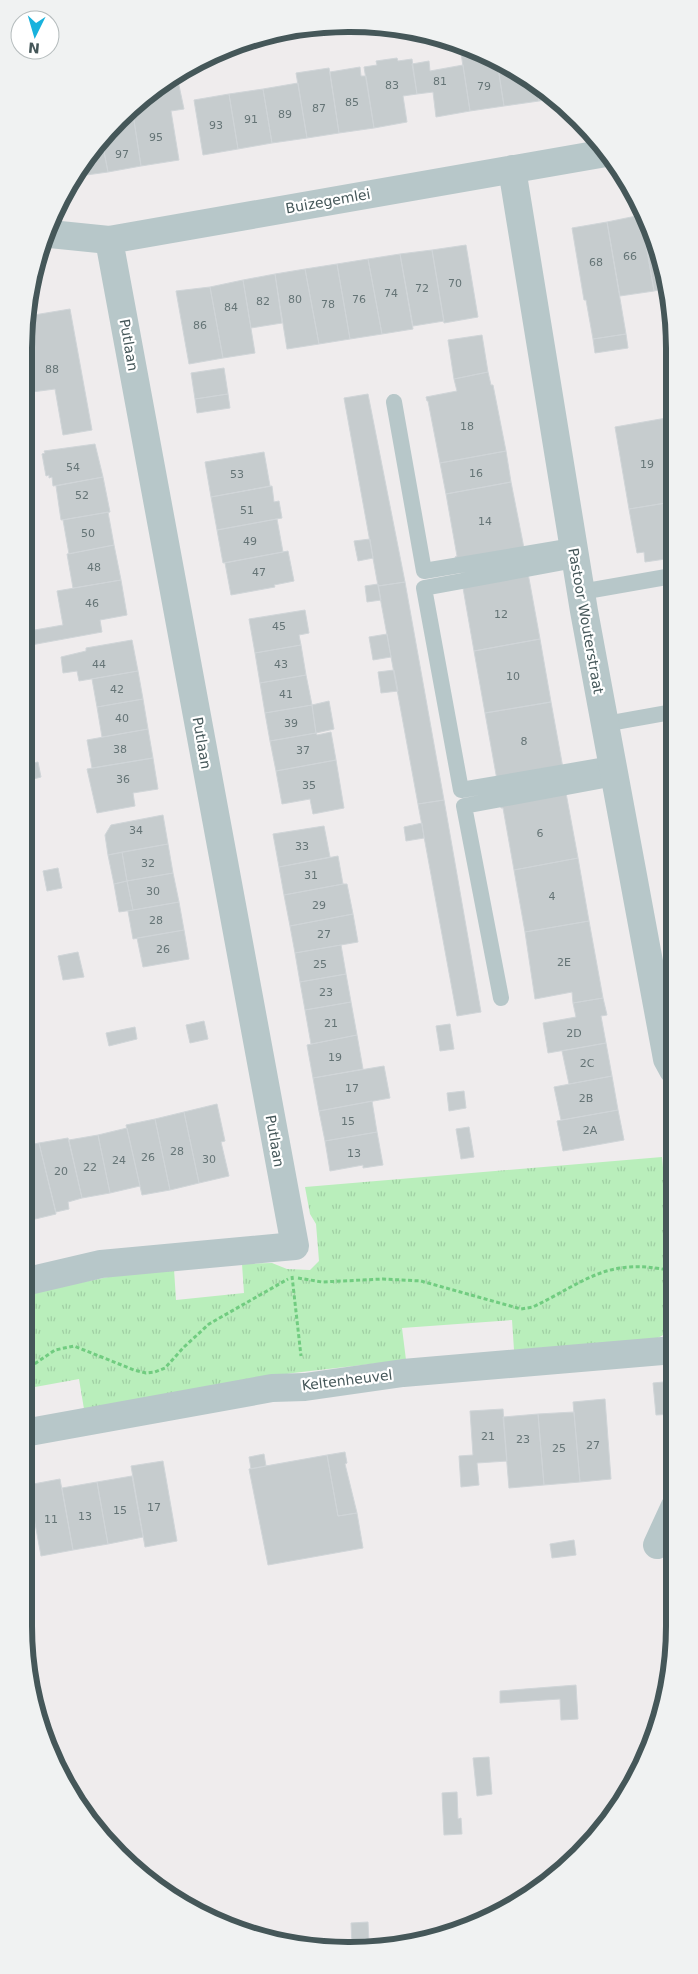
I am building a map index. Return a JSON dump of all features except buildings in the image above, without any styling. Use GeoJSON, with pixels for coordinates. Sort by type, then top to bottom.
{"type":"FeatureCollection","features":[{"type":"Feature","properties":{"kind":"street","name":"Buizegemlei"},"geometry":{"type":"LineString","coordinates":[[54,234],[110,240],[599,154]]}},
{"type":"Feature","properties":{"kind":"street","name":"Pastoor Wouterstraat"},"geometry":{"type":"LineString","coordinates":[[512,169],[574,553],[666,1054]]}},
{"type":"Feature","properties":{"kind":"street","name":"Putlaan"},"geometry":{"type":"LineString","coordinates":[[32,1280],[101,1264],[295,1246],[110,240]]}},
{"type":"Feature","properties":{"kind":"street","name":"Keltenheuvel"},"geometry":{"type":"LineString","coordinates":[[32,1431],[272,1388],[305,1387],[402,1373],[666,1351]]}},
{"type":"Feature","properties":{"kind":"street"},"geometry":{"type":"LineString","coordinates":[[657,1545],[666,1525]]}},
{"type":"Feature","properties":{"kind":"lane"},"geometry":{"type":"LineString","coordinates":[[394,402],[424,571],[574,553]]}},
{"type":"Feature","properties":{"kind":"lane"},"geometry":{"type":"LineString","coordinates":[[574,553],[424,588],[457,771],[461,790],[614,771]]}},
{"type":"Feature","properties":{"kind":"lane"},"geometry":{"type":"LineString","coordinates":[[581,592],[666,577]]}},
{"type":"Feature","properties":{"kind":"lane"},"geometry":{"type":"LineString","coordinates":[[605,724],[666,713]]}},
{"type":"Feature","properties":{"kind":"lane"},"geometry":{"type":"LineString","coordinates":[[501,998],[464,806],[614,771]]}},
{"type":"Feature","properties":{"kind":"path"},"geometry":{"type":"LineString","coordinates":[[32,1366],[55,1350],[74,1346],[134,1370],[146,1373],[155,1372],[165,1368],[209,1324],[292,1276],[322,1282],[383,1279],[421,1280],[521,1309],[532,1307],[598,1272],[629,1266],[666,1269]]}},
{"type":"Feature","properties":{"kind":"path"},"geometry":{"type":"LineString","coordinates":[[292,1276],[305,1387]]}},
{"type":"Feature","properties":{"kind":"green space"},"geometry":{"type":"Polygon","coordinates":[[[662,1157],[666,1199],[666,1333],[656,1339],[514,1350],[512,1320],[402,1328],[406,1360],[293,1373],[84,1409],[79,1379],[32,1388],[32,1292],[133,1272],[174,1269],[176,1300],[244,1293],[242,1264],[272,1263],[287,1269],[310,1270],[319,1261],[316,1224],[310,1214],[305,1187],[662,1157]]]}}]}
